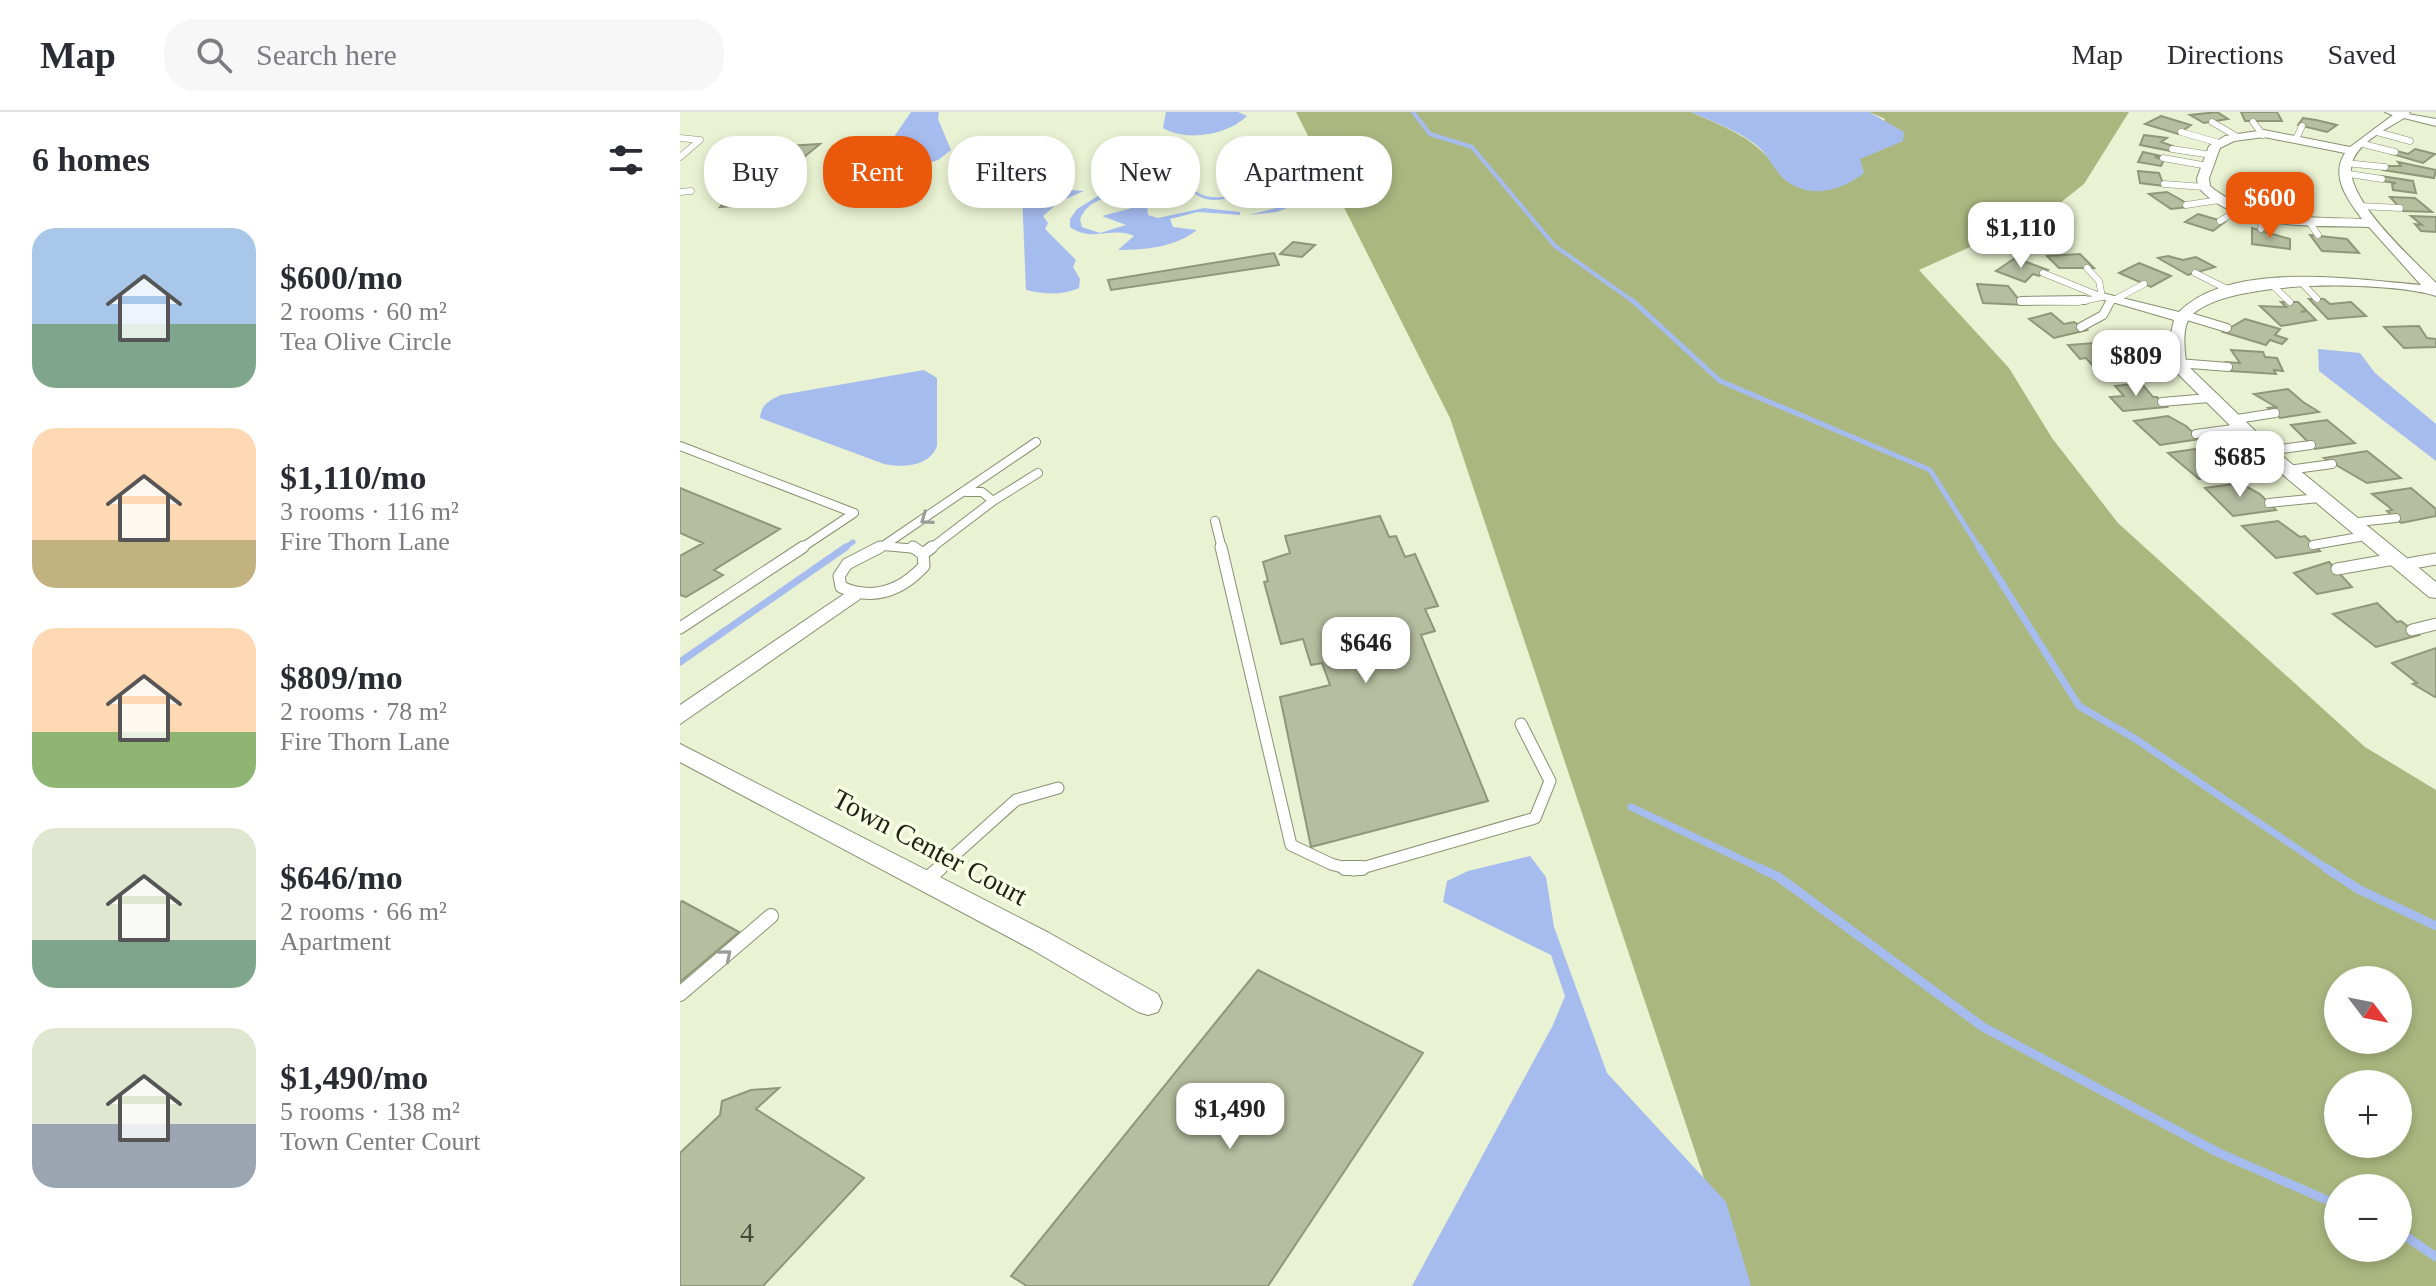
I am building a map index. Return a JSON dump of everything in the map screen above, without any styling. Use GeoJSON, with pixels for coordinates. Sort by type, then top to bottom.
{"type":"FeatureCollection","features":[{"type":"Feature","properties":{"kind":"street"},"geometry":{"type":"LineString","coordinates":[[2435,291],[2351,196],[2351,158],[2400,113],[2436,123]]}},
{"type":"Feature","properties":{"kind":"street"},"geometry":{"type":"LineString","coordinates":[[2351,158],[2296,139],[2236,136],[2219,143],[2210,161],[2204,187],[2219,200],[2263,214],[2374,223]]}},
{"type":"Feature","properties":{"kind":"street"},"geometry":{"type":"LineString","coordinates":[[2435,291],[2301,282],[2270,283],[2229,290],[2204,300],[2183,317],[2177,331],[2177,343],[2178,363],[2236,424],[2319,498],[2436,592]]}},
{"type":"Feature","properties":{"kind":"street"},"geometry":{"type":"LineString","coordinates":[[2109,299],[2183,317]]}},
{"type":"Feature","properties":{"kind":"street"},"geometry":{"type":"LineString","coordinates":[[680,716],[853,594]]}},
{"type":"Feature","properties":{"kind":"street","name":"Town Center Court"},"geometry":{"type":"LineString","coordinates":[[680,752],[926,880],[1148,1003]]}},
{"type":"Feature","properties":{"kind":"lane"},"geometry":{"type":"LineString","coordinates":[[2212,122],[2236,136]]}},
{"type":"Feature","properties":{"kind":"lane"},"geometry":{"type":"LineString","coordinates":[[2253,122],[2263,135]]}},
{"type":"Feature","properties":{"kind":"lane"},"geometry":{"type":"LineString","coordinates":[[2296,139],[2302,126]]}},
{"type":"Feature","properties":{"kind":"lane"},"geometry":{"type":"LineString","coordinates":[[2181,132],[2219,143]]}},
{"type":"Feature","properties":{"kind":"lane"},"geometry":{"type":"LineString","coordinates":[[2377,132],[2410,141]]}},
{"type":"Feature","properties":{"kind":"lane"},"geometry":{"type":"LineString","coordinates":[[680,138],[700,140],[680,157]]}},
{"type":"Feature","properties":{"kind":"lane"},"geometry":{"type":"LineString","coordinates":[[2172,149],[2210,161]]}},
{"type":"Feature","properties":{"kind":"lane"},"geometry":{"type":"LineString","coordinates":[[2351,158],[2395,152]]}},
{"type":"Feature","properties":{"kind":"lane"},"geometry":{"type":"LineString","coordinates":[[2163,158],[2210,161]]}},
{"type":"Feature","properties":{"kind":"lane"},"geometry":{"type":"LineString","coordinates":[[2351,158],[2385,167]]}},
{"type":"Feature","properties":{"kind":"lane"},"geometry":{"type":"LineString","coordinates":[[2351,158],[2382,179]]}},
{"type":"Feature","properties":{"kind":"lane"},"geometry":{"type":"LineString","coordinates":[[2164,184],[2204,187]]}},
{"type":"Feature","properties":{"kind":"lane"},"geometry":{"type":"LineString","coordinates":[[680,192],[691,191]]}},
{"type":"Feature","properties":{"kind":"lane"},"geometry":{"type":"LineString","coordinates":[[2186,205],[2219,200]]}},
{"type":"Feature","properties":{"kind":"lane"},"geometry":{"type":"LineString","coordinates":[[2360,206],[2400,208]]}},
{"type":"Feature","properties":{"kind":"lane"},"geometry":{"type":"LineString","coordinates":[[2220,221],[2240,209]]}},
{"type":"Feature","properties":{"kind":"lane"},"geometry":{"type":"LineString","coordinates":[[2261,229],[2263,214]]}},
{"type":"Feature","properties":{"kind":"lane"},"geometry":{"type":"LineString","coordinates":[[2308,220],[2318,235]]}},
{"type":"Feature","properties":{"kind":"lane"},"geometry":{"type":"LineString","coordinates":[[2081,327],[2103,315],[2109,299],[2087,268]]}},
{"type":"Feature","properties":{"kind":"lane"},"geometry":{"type":"LineString","coordinates":[[2043,273],[2109,299]]}},
{"type":"Feature","properties":{"kind":"lane"},"geometry":{"type":"LineString","coordinates":[[2195,273],[2229,290]]}},
{"type":"Feature","properties":{"kind":"lane"},"geometry":{"type":"LineString","coordinates":[[2301,282],[2317,299]]}},
{"type":"Feature","properties":{"kind":"lane"},"geometry":{"type":"LineString","coordinates":[[2270,283],[2290,302]]}},
{"type":"Feature","properties":{"kind":"lane"},"geometry":{"type":"LineString","coordinates":[[2021,301],[2109,299],[2144,284]]}},
{"type":"Feature","properties":{"kind":"lane"},"geometry":{"type":"LineString","coordinates":[[2183,317],[2227,328]]}},
{"type":"Feature","properties":{"kind":"lane"},"geometry":{"type":"LineString","coordinates":[[2110,346],[2177,343]]}},
{"type":"Feature","properties":{"kind":"lane"},"geometry":{"type":"LineString","coordinates":[[2178,363],[2228,367]]}},
{"type":"Feature","properties":{"kind":"lane"},"geometry":{"type":"LineString","coordinates":[[2162,402],[2209,398]]}},
{"type":"Feature","properties":{"kind":"lane"},"geometry":{"type":"LineString","coordinates":[[2196,434],[2275,413]]}},
{"type":"Feature","properties":{"kind":"lane"},"geometry":{"type":"LineString","coordinates":[[883,546],[914,547],[923,554],[924,566],[913,579],[884,592],[853,594],[841,587],[839,576],[855,558],[883,546],[1036,442]]}},
{"type":"Feature","properties":{"kind":"lane"},"geometry":{"type":"LineString","coordinates":[[2216,452],[2311,445]]}},
{"type":"Feature","properties":{"kind":"lane"},"geometry":{"type":"LineString","coordinates":[[680,446],[854,513],[680,628]]}},
{"type":"Feature","properties":{"kind":"lane"},"geometry":{"type":"LineString","coordinates":[[2288,470],[2332,464]]}},
{"type":"Feature","properties":{"kind":"lane"},"geometry":{"type":"LineString","coordinates":[[923,554],[993,501],[1038,473]]}},
{"type":"Feature","properties":{"kind":"lane"},"geometry":{"type":"LineString","coordinates":[[963,493],[982,492],[993,501]]}},
{"type":"Feature","properties":{"kind":"lane"},"geometry":{"type":"LineString","coordinates":[[2269,503],[2319,498]]}},
{"type":"Feature","properties":{"kind":"lane"},"geometry":{"type":"LineString","coordinates":[[2349,523],[2396,518]]}},
{"type":"Feature","properties":{"kind":"lane"},"geometry":{"type":"LineString","coordinates":[[1215,521],[1291,845],[1331,864],[1354,870],[1535,818],[1550,781],[1521,724]]}},
{"type":"Feature","properties":{"kind":"lane"},"geometry":{"type":"LineString","coordinates":[[2313,545],[2365,536]]}},
{"type":"Feature","properties":{"kind":"lane"},"geometry":{"type":"LineString","coordinates":[[2337,569],[2436,559]]}},
{"type":"Feature","properties":{"kind":"lane"},"geometry":{"type":"LineString","coordinates":[[2412,630],[2436,624]]}},
{"type":"Feature","properties":{"kind":"lane"},"geometry":{"type":"LineString","coordinates":[[926,880],[1016,800],[1058,788]]}},
{"type":"Feature","properties":{"kind":"lane"},"geometry":{"type":"LineString","coordinates":[[680,994],[771,916]]}},
{"type":"Feature","properties":{"kind":"green space"},"geometry":{"type":"Polygon","coordinates":[[[1296,112],[1691,112],[1743,137],[1765,154],[1783,178],[1876,152],[1885,119],[1869,112],[2129,112],[2084,184],[2050,211],[1919,270],[2009,368],[2052,438],[2118,523],[2365,747],[2436,790],[2436,1286],[1740,1286],[1450,418],[1344,208],[1392,208],[1392,136],[1308,136],[1296,112]]]}},
{"type":"Feature","properties":{"kind":"water"},"geometry":{"type":"Polygon","coordinates":[[[911,112],[939,112],[938,119],[948,143],[948,152],[932,162],[932,136],[895,136],[911,112]]]}},
{"type":"Feature","properties":{"kind":"water"},"geometry":{"type":"Polygon","coordinates":[[[1166,112],[1238,112],[1247,116],[1218,132],[1183,135],[1163,128],[1166,112]]]}},
{"type":"Feature","properties":{"kind":"water"},"geometry":{"type":"Polygon","coordinates":[[[1691,112],[1869,112],[1904,132],[1903,141],[1860,159],[1864,173],[1855,179],[1825,191],[1814,191],[1794,186],[1784,179],[1758,146],[1745,137],[1691,112]]]}},
{"type":"Feature","properties":{"kind":"water"},"geometry":{"type":"Polygon","coordinates":[[[1200,194],[1216,197],[1216,200],[1200,194]]]}},
{"type":"Feature","properties":{"kind":"water"},"geometry":{"type":"Polygon","coordinates":[[[1091,200],[1080,219],[1082,227],[1100,233],[1126,225],[1102,216],[1132,208],[1147,208],[1148,215],[1158,218],[1204,208],[1240,212],[1240,215],[1198,212],[1170,219],[1173,227],[1197,230],[1170,244],[1118,250],[1134,236],[1126,233],[1086,234],[1078,232],[1070,227],[1070,219],[1077,209],[1091,200]]]}},
{"type":"Feature","properties":{"kind":"water"},"geometry":{"type":"Polygon","coordinates":[[[1023,208],[1052,208],[1043,216],[1048,223],[1045,229],[1076,260],[1073,267],[1080,279],[1079,288],[1052,294],[1026,290],[1023,208]]]}},
{"type":"Feature","properties":{"kind":"water"},"geometry":{"type":"Polygon","coordinates":[[[1275,208],[1287,208],[1277,212],[1249,215],[1275,208]]]}},
{"type":"Feature","properties":{"kind":"water"},"geometry":{"type":"Polygon","coordinates":[[[2318,349],[2360,353],[2375,373],[2436,424],[2436,461],[2319,371],[2318,349]]]}},
{"type":"Feature","properties":{"kind":"water"},"geometry":{"type":"Polygon","coordinates":[[[924,370],[937,378],[937,446],[921,462],[899,466],[884,464],[760,418],[764,406],[781,395],[924,370]]]}},
{"type":"Feature","properties":{"kind":"water"},"geometry":{"type":"Polygon","coordinates":[[[1530,856],[1546,877],[1554,927],[1607,1073],[1726,1202],[1751,1286],[1412,1286],[1553,1025],[1565,996],[1551,955],[1443,902],[1447,881],[1468,871],[1530,856]]]}},
{"type":"Feature","properties":{"kind":"building"},"geometry":{"type":"Polygon","coordinates":[[[2217,112],[2228,119],[2204,123],[2190,115],[2217,112]]]}},
{"type":"Feature","properties":{"kind":"building"},"geometry":{"type":"Polygon","coordinates":[[[2241,112],[2277,112],[2282,121],[2245,121],[2241,112]]]}},
{"type":"Feature","properties":{"kind":"building"},"geometry":{"type":"Polygon","coordinates":[[[2161,116],[2191,125],[2178,134],[2145,124],[2161,116]]]}},
{"type":"Feature","properties":{"kind":"building"},"geometry":{"type":"Polygon","coordinates":[[[2303,118],[2337,125],[2327,132],[2298,125],[2303,118]]]}},
{"type":"Feature","properties":{"kind":"building"},"geometry":{"type":"Polygon","coordinates":[[[2144,135],[2167,138],[2161,142],[2173,146],[2171,151],[2140,145],[2144,135]]]}},
{"type":"Feature","properties":{"kind":"building"},"geometry":{"type":"Polygon","coordinates":[[[820,144],[807,155],[807,145],[820,144]]]}},
{"type":"Feature","properties":{"kind":"building"},"geometry":{"type":"Polygon","coordinates":[[[2415,149],[2435,154],[2423,163],[2392,154],[2397,151],[2408,154],[2415,149]]]}},
{"type":"Feature","properties":{"kind":"building"},"geometry":{"type":"Polygon","coordinates":[[[2143,152],[2161,156],[2155,157],[2164,160],[2161,166],[2138,162],[2143,152]]]}},
{"type":"Feature","properties":{"kind":"building"},"geometry":{"type":"Polygon","coordinates":[[[2398,162],[2436,170],[2434,178],[2383,170],[2386,166],[2401,166],[2398,162]]]}},
{"type":"Feature","properties":{"kind":"building"},"geometry":{"type":"Polygon","coordinates":[[[2138,171],[2159,173],[2164,186],[2140,183],[2138,171]]]}},
{"type":"Feature","properties":{"kind":"building"},"geometry":{"type":"Polygon","coordinates":[[[2381,176],[2413,181],[2416,193],[2393,190],[2392,184],[2396,183],[2382,181],[2381,176]]]}},
{"type":"Feature","properties":{"kind":"building"},"geometry":{"type":"Polygon","coordinates":[[[2167,192],[2189,207],[2171,209],[2149,194],[2167,192]]]}},
{"type":"Feature","properties":{"kind":"building"},"geometry":{"type":"Polygon","coordinates":[[[2390,197],[2415,198],[2432,212],[2403,211],[2390,197]]]}},
{"type":"Feature","properties":{"kind":"building"},"geometry":{"type":"Polygon","coordinates":[[[2198,214],[2225,222],[2213,231],[2185,222],[2198,214]]]}},
{"type":"Feature","properties":{"kind":"building"},"geometry":{"type":"Polygon","coordinates":[[[2411,216],[2436,217],[2436,232],[2421,231],[2415,224],[2422,225],[2411,216]]]}},
{"type":"Feature","properties":{"kind":"building"},"geometry":{"type":"Polygon","coordinates":[[[2252,228],[2290,239],[2290,249],[2252,244],[2252,228]]]}},
{"type":"Feature","properties":{"kind":"building"},"geometry":{"type":"Polygon","coordinates":[[[2310,235],[2347,239],[2359,253],[2322,251],[2310,235]]]}},
{"type":"Feature","properties":{"kind":"building"},"geometry":{"type":"Polygon","coordinates":[[[1293,242],[1315,245],[1302,257],[1280,254],[1293,242]]]}},
{"type":"Feature","properties":{"kind":"building"},"geometry":{"type":"Polygon","coordinates":[[[1274,253],[1279,265],[1111,290],[1108,280],[1274,253]]]}},
{"type":"Feature","properties":{"kind":"building"},"geometry":{"type":"Polygon","coordinates":[[[2080,254],[2094,268],[2059,268],[2047,256],[2080,254]]]}},
{"type":"Feature","properties":{"kind":"building"},"geometry":{"type":"Polygon","coordinates":[[[2168,256],[2183,260],[2196,257],[2215,267],[2188,275],[2158,258],[2168,256]]]}},
{"type":"Feature","properties":{"kind":"building"},"geometry":{"type":"Polygon","coordinates":[[[2015,258],[2048,270],[2039,276],[2033,274],[2025,282],[1996,271],[2015,258]]]}},
{"type":"Feature","properties":{"kind":"building"},"geometry":{"type":"Polygon","coordinates":[[[2139,263],[2171,276],[2151,287],[2119,273],[2139,263]]]}},
{"type":"Feature","properties":{"kind":"building"},"geometry":{"type":"Polygon","coordinates":[[[1977,284],[2008,286],[2023,305],[1983,303],[1977,284]]]}},
{"type":"Feature","properties":{"kind":"building"},"geometry":{"type":"Polygon","coordinates":[[[2309,299],[2324,299],[2330,304],[2351,302],[2366,316],[2328,319],[2309,299]]]}},
{"type":"Feature","properties":{"kind":"building"},"geometry":{"type":"Polygon","coordinates":[[[2281,302],[2298,302],[2306,310],[2301,312],[2307,311],[2316,320],[2281,326],[2260,306],[2286,307],[2281,302]]]}},
{"type":"Feature","properties":{"kind":"building"},"geometry":{"type":"Polygon","coordinates":[[[2051,313],[2064,324],[2074,322],[2087,330],[2054,338],[2029,319],[2051,313]]]}},
{"type":"Feature","properties":{"kind":"building"},"geometry":{"type":"Polygon","coordinates":[[[2245,319],[2280,329],[2275,335],[2287,339],[2282,344],[2270,340],[2266,345],[2223,332],[2245,319]]]}},
{"type":"Feature","properties":{"kind":"building"},"geometry":{"type":"Polygon","coordinates":[[[2419,326],[2427,338],[2436,339],[2436,347],[2404,348],[2384,327],[2419,326]]]}},
{"type":"Feature","properties":{"kind":"building"},"geometry":{"type":"Polygon","coordinates":[[[2107,342],[2122,364],[2093,366],[2086,358],[2080,359],[2068,345],[2107,342]]]}},
{"type":"Feature","properties":{"kind":"building"},"geometry":{"type":"Polygon","coordinates":[[[2231,350],[2263,352],[2265,357],[2277,358],[2283,371],[2274,370],[2276,374],[2230,371],[2226,362],[2240,363],[2231,350]]]}},
{"type":"Feature","properties":{"kind":"building"},"geometry":{"type":"Polygon","coordinates":[[[2141,383],[2167,407],[2123,411],[2110,397],[2124,396],[2115,386],[2141,383]]]}},
{"type":"Feature","properties":{"kind":"building"},"geometry":{"type":"Polygon","coordinates":[[[2288,389],[2319,412],[2280,418],[2268,408],[2276,407],[2254,394],[2288,389]]]}},
{"type":"Feature","properties":{"kind":"building"},"geometry":{"type":"Polygon","coordinates":[[[2168,416],[2200,439],[2160,445],[2134,421],[2168,416]]]}},
{"type":"Feature","properties":{"kind":"building"},"geometry":{"type":"Polygon","coordinates":[[[2327,420],[2355,443],[2315,449],[2291,425],[2327,420]]]}},
{"type":"Feature","properties":{"kind":"building"},"geometry":{"type":"Polygon","coordinates":[[[2209,447],[2222,458],[2215,459],[2236,474],[2199,479],[2168,453],[2209,447]]]}},
{"type":"Feature","properties":{"kind":"building"},"geometry":{"type":"Polygon","coordinates":[[[2367,451],[2401,478],[2367,483],[2324,458],[2367,451]]]}},
{"type":"Feature","properties":{"kind":"building"},"geometry":{"type":"Polygon","coordinates":[[[2240,483],[2260,494],[2276,510],[2233,516],[2205,488],[2240,483]]]}},
{"type":"Feature","properties":{"kind":"building"},"geometry":{"type":"Polygon","coordinates":[[[680,488],[780,529],[714,570],[723,575],[686,597],[680,595],[680,556],[703,543],[680,533],[680,488]]]}},
{"type":"Feature","properties":{"kind":"building"},"geometry":{"type":"Polygon","coordinates":[[[2411,488],[2436,509],[2436,516],[2401,523],[2387,511],[2392,510],[2389,507],[2372,494],[2411,488]]]}},
{"type":"Feature","properties":{"kind":"building"},"geometry":{"type":"Polygon","coordinates":[[[1380,516],[1389,537],[1396,536],[1405,557],[1415,554],[1438,606],[1425,609],[1435,631],[1421,635],[1488,801],[1311,847],[1280,697],[1330,685],[1322,663],[1311,665],[1303,639],[1281,644],[1264,582],[1268,581],[1263,562],[1290,553],[1285,536],[1380,516]]]}},
{"type":"Feature","properties":{"kind":"building"},"geometry":{"type":"Polygon","coordinates":[[[2278,521],[2300,537],[2305,536],[2320,551],[2276,558],[2242,526],[2278,521]]]}},
{"type":"Feature","properties":{"kind":"building"},"geometry":{"type":"Polygon","coordinates":[[[2329,562],[2352,587],[2317,594],[2294,573],[2329,562]]]}},
{"type":"Feature","properties":{"kind":"building"},"geometry":{"type":"Polygon","coordinates":[[[2377,603],[2397,622],[2401,621],[2419,635],[2376,647],[2333,614],[2377,603]]]}},
{"type":"Feature","properties":{"kind":"building"},"geometry":{"type":"Polygon","coordinates":[[[2436,648],[2435,697],[2413,684],[2417,683],[2392,663],[2436,648]]]}},
{"type":"Feature","properties":{"kind":"building"},"geometry":{"type":"Polygon","coordinates":[[[682,901],[739,932],[680,982],[680,903],[682,901]]]}},
{"type":"Feature","properties":{"kind":"building"},"geometry":{"type":"Polygon","coordinates":[[[1258,970],[1423,1053],[1268,1286],[1027,1286],[1011,1276],[1258,970]]]}},
{"type":"Feature","properties":{"kind":"building"},"geometry":{"type":"Polygon","coordinates":[[[779,1088],[756,1109],[864,1178],[763,1286],[680,1286],[680,1153],[720,1115],[722,1101],[751,1090],[779,1088]]]}},
{"type":"Feature","properties":{"kind":"waterway"},"geometry":{"type":"LineString","coordinates":[[1413,112],[1430,134],[1472,147],[1555,246],[1634,302]]}},
{"type":"Feature","properties":{"kind":"waterway"},"geometry":{"type":"LineString","coordinates":[[1632,300],[1720,381],[1930,470],[1980,549]]}},
{"type":"Feature","properties":{"kind":"waterway"},"geometry":{"type":"LineString","coordinates":[[843,549],[853,542]]}},
{"type":"Feature","properties":{"kind":"waterway"},"geometry":{"type":"LineString","coordinates":[[680,662],[846,547]]}},
{"type":"Feature","properties":{"kind":"waterway"},"geometry":{"type":"LineString","coordinates":[[1979,547],[2079,706],[2134,738],[2327,869]]}},
{"type":"Feature","properties":{"kind":"waterway"},"geometry":{"type":"LineString","coordinates":[[1631,807],[1764,870]]}},
{"type":"Feature","properties":{"kind":"waterway"},"geometry":{"type":"LineString","coordinates":[[1759,868],[1777,876],[1983,1027],[2217,1152],[2324,1199]]}},
{"type":"Feature","properties":{"kind":"waterway"},"geometry":{"type":"LineString","coordinates":[[2327,869],[2358,889],[2436,926]]}},
{"type":"Feature","properties":{"kind":"waterway"},"geometry":{"type":"LineString","coordinates":[[2412,1241],[2436,1257]]}}]}
